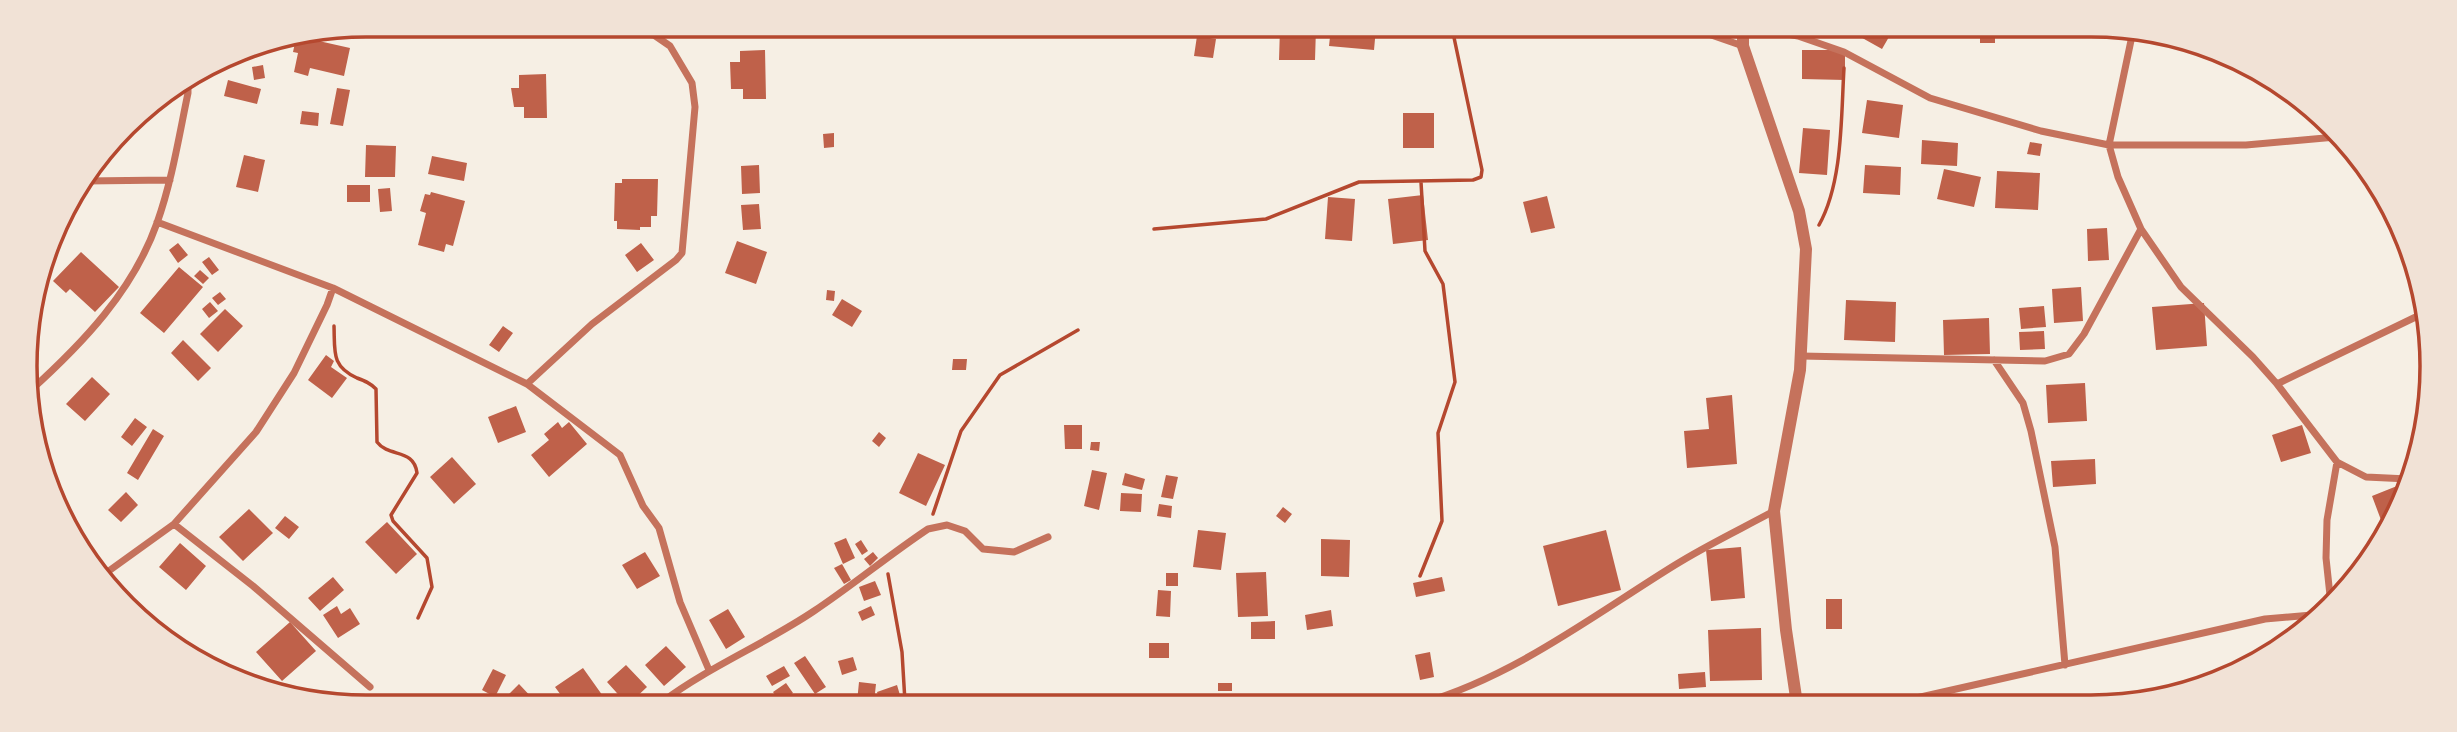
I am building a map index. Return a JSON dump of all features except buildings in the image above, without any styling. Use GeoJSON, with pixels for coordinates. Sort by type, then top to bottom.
{"type":"FeatureCollection","features":[{"type":"Feature","properties":{"kind":"street"},"geometry":{"type":"LineString","coordinates":[[527,384],[592,324],[682,253],[695,107],[692,83],[670,46],[657,37]]}},
{"type":"Feature","properties":{"kind":"street"},"geometry":{"type":"LineString","coordinates":[[1717,37],[1743,46]]}},
{"type":"Feature","properties":{"kind":"street"},"geometry":{"type":"LineString","coordinates":[[1743,37],[1743,46],[1799,211],[1806,249],[1801,356],[1774,511],[1796,695]]}},
{"type":"Feature","properties":{"kind":"street"},"geometry":{"type":"LineString","coordinates":[[1801,37],[1844,52],[1930,98],[2041,131],[2109,145],[2246,145],[2328,138]]}},
{"type":"Feature","properties":{"kind":"street"},"geometry":{"type":"LineString","coordinates":[[2131,40],[2109,145],[2118,177],[2141,229],[2181,287],[2277,384],[2337,463],[2366,477],[2400,479]]}},
{"type":"Feature","properties":{"kind":"street"},"geometry":{"type":"LineString","coordinates":[[37,385],[70,355],[113,305],[144,253],[170,180],[188,89]]}},
{"type":"Feature","properties":{"kind":"street"},"geometry":{"type":"LineString","coordinates":[[94,181],[170,180]]}},
{"type":"Feature","properties":{"kind":"street"},"geometry":{"type":"LineString","coordinates":[[157,222],[333,288],[527,384],[620,455],[643,506],[659,528],[680,602],[709,670]]}},
{"type":"Feature","properties":{"kind":"street"},"geometry":{"type":"LineString","coordinates":[[1801,356],[2045,361],[2069,354],[2084,334],[2141,229]]}},
{"type":"Feature","properties":{"kind":"street"},"geometry":{"type":"LineString","coordinates":[[109,571],[173,524],[257,432],[294,373],[333,288]]}},
{"type":"Feature","properties":{"kind":"street"},"geometry":{"type":"LineString","coordinates":[[2277,384],[2416,317]]}},
{"type":"Feature","properties":{"kind":"street"},"geometry":{"type":"LineString","coordinates":[[1994,360],[2023,402],[2031,431],[2055,547],[2065,665]]}},
{"type":"Feature","properties":{"kind":"street"},"geometry":{"type":"LineString","coordinates":[[2330,593],[2326,558],[2327,520],[2337,463]]}},
{"type":"Feature","properties":{"kind":"street"},"geometry":{"type":"LineString","coordinates":[[1446,695],[1484,682],[1586,622],[1678,563],[1774,511]]}},
{"type":"Feature","properties":{"kind":"street"},"geometry":{"type":"LineString","coordinates":[[173,524],[253,586],[370,687]]}},
{"type":"Feature","properties":{"kind":"street"},"geometry":{"type":"LineString","coordinates":[[672,695],[709,670],[814,611],[928,529],[947,524],[965,531],[983,549],[1014,552],[1048,537]]}},
{"type":"Feature","properties":{"kind":"street"},"geometry":{"type":"LineString","coordinates":[[1930,695],[2265,619],[2306,615]]}},
{"type":"Feature","properties":{"kind":"path"},"geometry":{"type":"LineString","coordinates":[[1154,229],[1266,219],[1359,181],[1474,180],[1482,174],[1454,37]]}},
{"type":"Feature","properties":{"kind":"path"},"geometry":{"type":"LineString","coordinates":[[1806,249],[1823,217],[1833,187],[1840,134],[1844,52]]}},
{"type":"Feature","properties":{"kind":"path"},"geometry":{"type":"LineString","coordinates":[[1420,576],[1442,521],[1438,433],[1455,382],[1443,284],[1425,251],[1421,182]]}},
{"type":"Feature","properties":{"kind":"path"},"geometry":{"type":"LineString","coordinates":[[327,305],[333,321],[338,365],[345,372],[371,383],[376,389],[377,442],[381,447],[412,459],[416,464],[417,473],[391,515],[393,521],[427,558],[432,587],[418,618]]}},
{"type":"Feature","properties":{"kind":"path"},"geometry":{"type":"LineString","coordinates":[[928,529],[961,430],[1000,375],[1078,330]]}},
{"type":"Feature","properties":{"kind":"path"},"geometry":{"type":"LineString","coordinates":[[885,559],[902,652],[905,695]]}}]}
